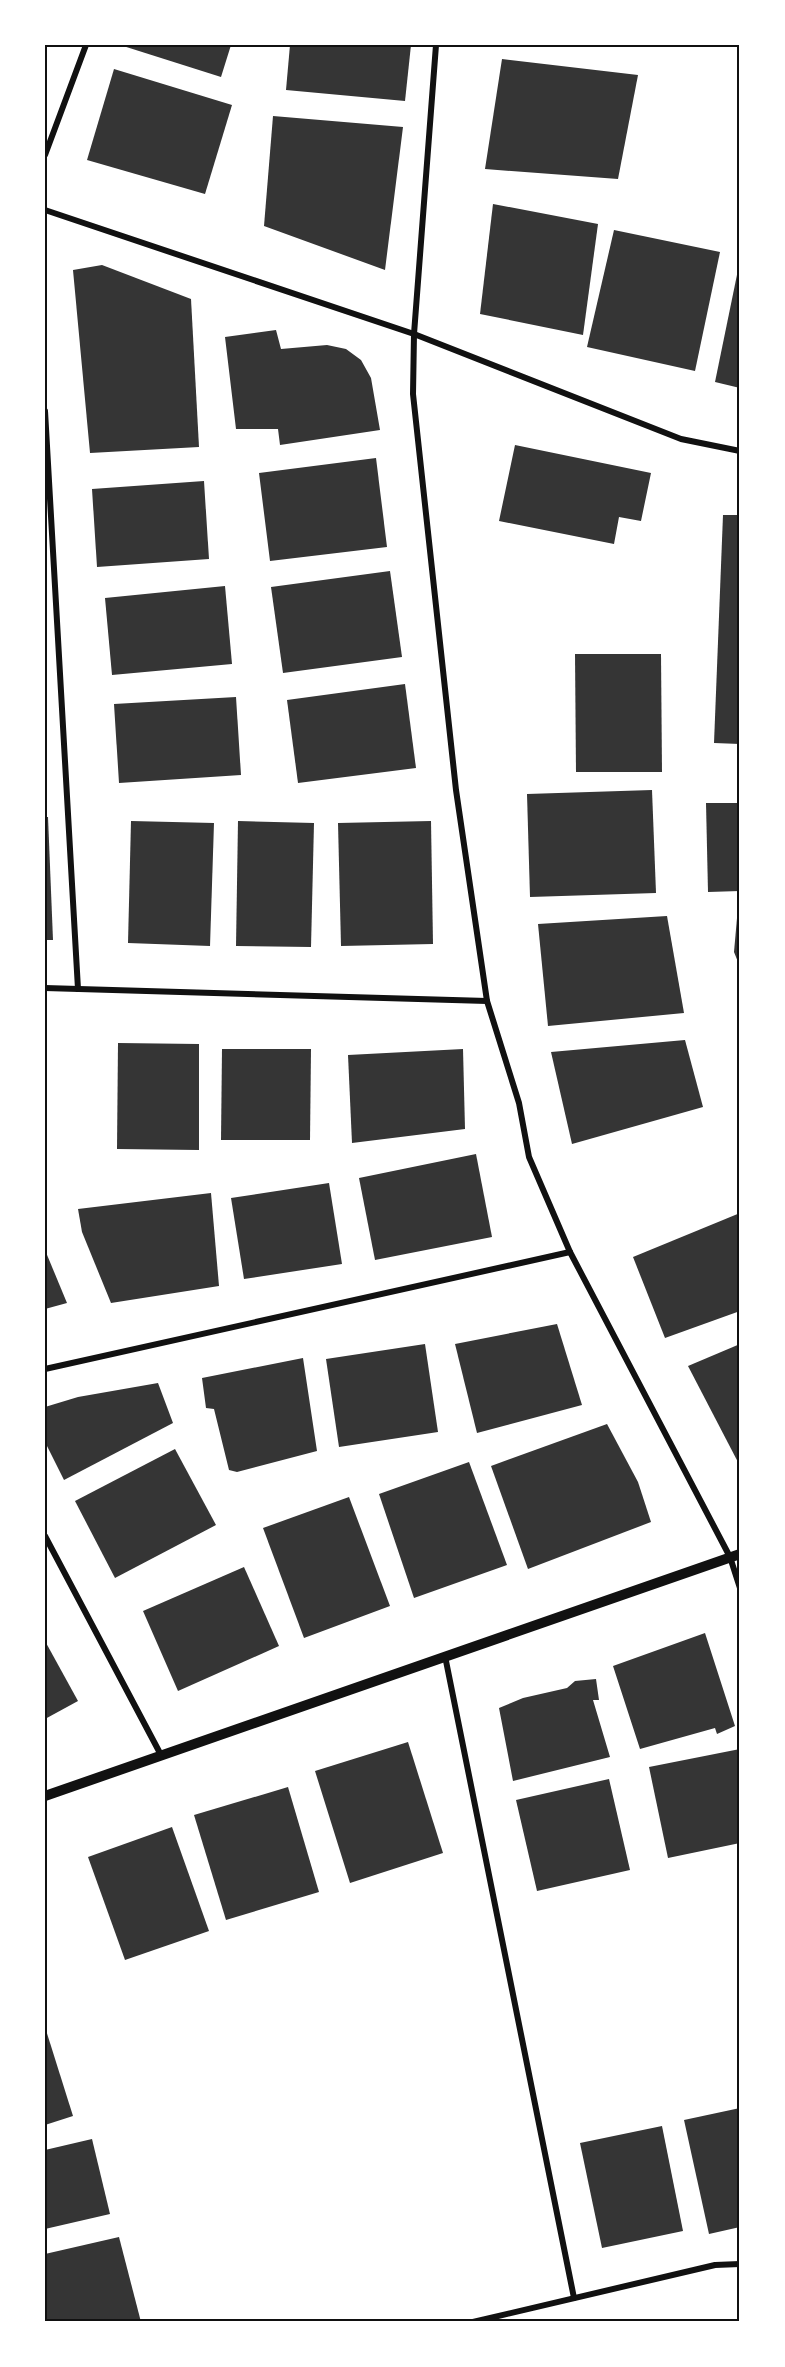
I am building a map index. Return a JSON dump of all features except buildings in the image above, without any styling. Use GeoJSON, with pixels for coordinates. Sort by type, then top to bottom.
{"type":"FeatureCollection","features":[{"type":"Feature","properties":{"kind":"street"},"geometry":{"type":"LineString","coordinates":[[45,155],[86,45]]}},
{"type":"Feature","properties":{"kind":"street"},"geometry":{"type":"LineString","coordinates":[[436,45],[414,334],[414,406],[456,790],[487,1001],[519,1103],[529,1157],[570,1252],[735,1556],[740,1588]]}},
{"type":"Feature","properties":{"kind":"street"},"geometry":{"type":"LineString","coordinates":[[45,210],[414,334],[681,439],[740,451]]}},
{"type":"Feature","properties":{"kind":"street"},"geometry":{"type":"LineString","coordinates":[[45,411],[78,989]]}},
{"type":"Feature","properties":{"kind":"street"},"geometry":{"type":"LineString","coordinates":[[45,988],[487,1001]]}},
{"type":"Feature","properties":{"kind":"street"},"geometry":{"type":"LineString","coordinates":[[45,1369],[570,1252]]}},
{"type":"Feature","properties":{"kind":"street"},"geometry":{"type":"LineString","coordinates":[[45,1536],[161,1755]]}},
{"type":"Feature","properties":{"kind":"street"},"geometry":{"type":"LineString","coordinates":[[45,1796],[735,1556]]}},
{"type":"Feature","properties":{"kind":"street"},"geometry":{"type":"LineString","coordinates":[[445,1656],[574,2298]]}},
{"type":"Feature","properties":{"kind":"street"},"geometry":{"type":"LineString","coordinates":[[473,2322],[715,2265],[740,2264]]}}]}
